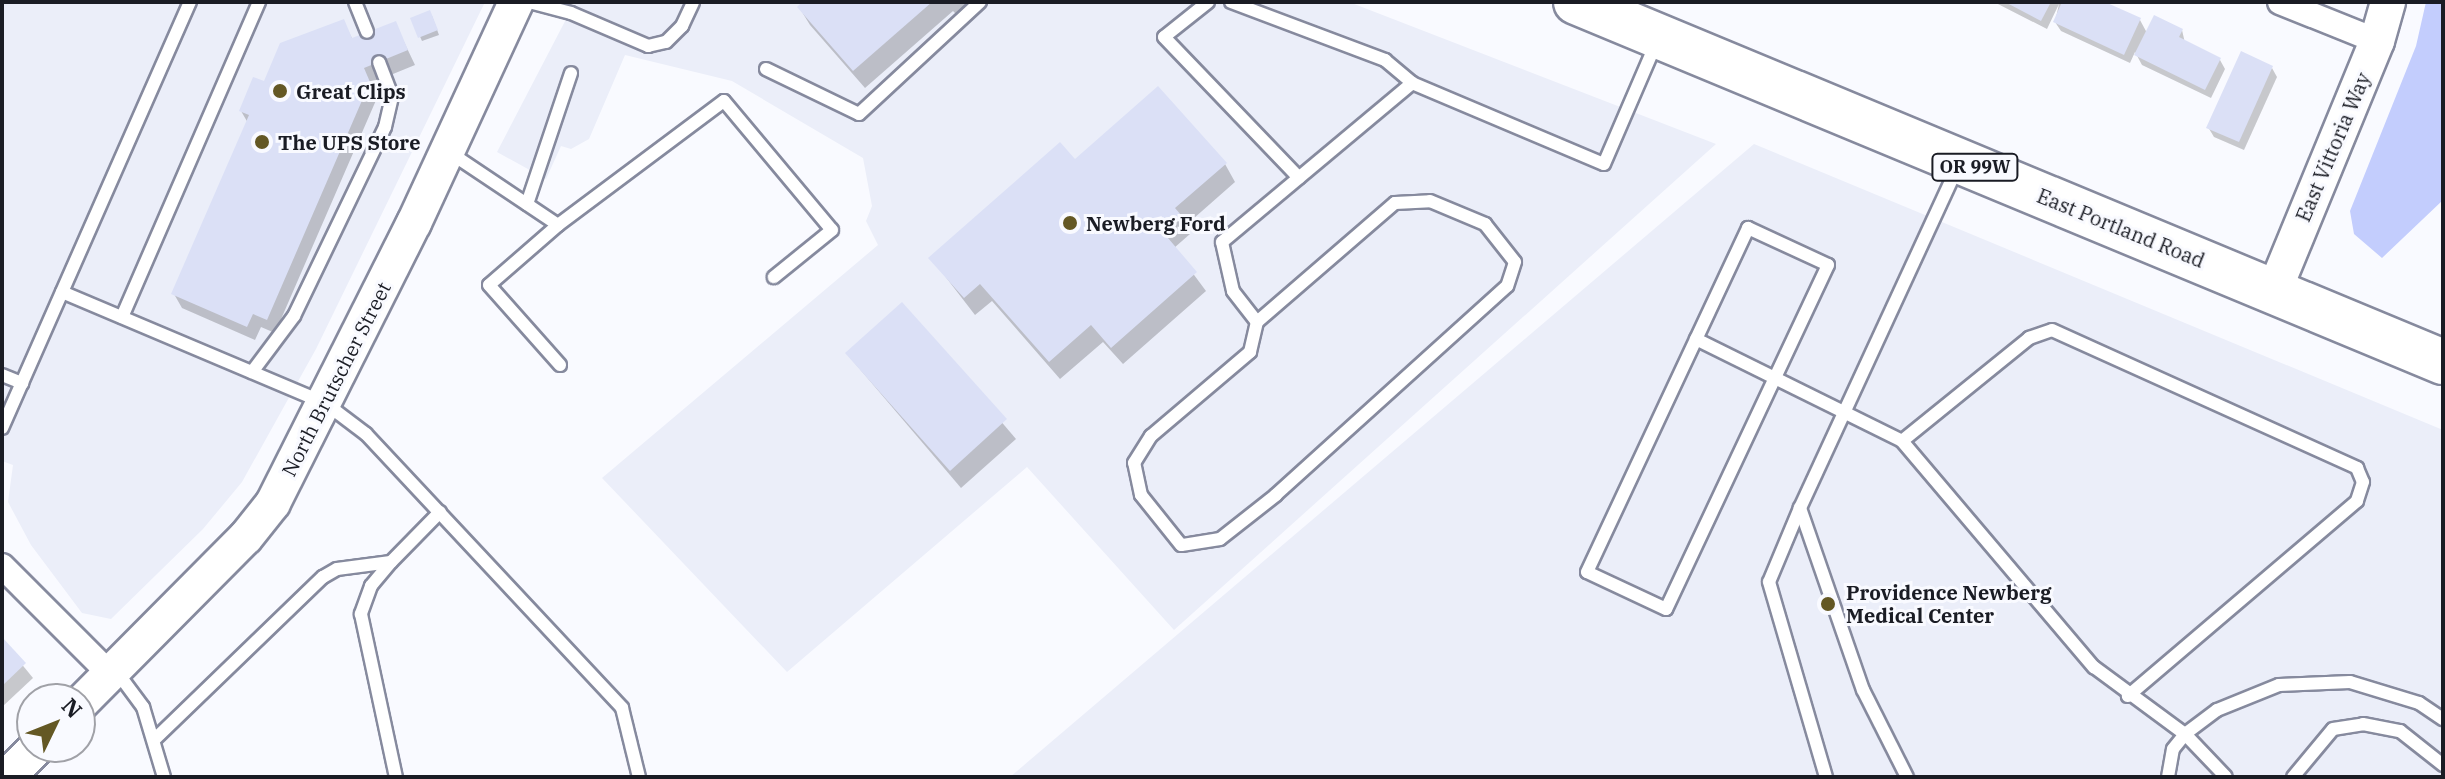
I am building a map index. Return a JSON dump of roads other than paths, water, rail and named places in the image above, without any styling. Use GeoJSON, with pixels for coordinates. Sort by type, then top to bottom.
{"type":"FeatureCollection","features":[{"type":"Feature","properties":{"kind":"highway","name":"East Portland Road"},"geometry":{"type":"LineString","coordinates":[[1576,2],[2443,362]]}},
{"type":"Feature","properties":{"kind":"street","name":"North Brutscher Street"},"geometry":{"type":"LineString","coordinates":[[96,688],[246,537],[291,473],[516,2]]}},
{"type":"Feature","properties":{"kind":"street"},"geometry":{"type":"LineString","coordinates":[[2280,2],[2377,41]]}},
{"type":"Feature","properties":{"kind":"street","name":"East Vittoria Way"},"geometry":{"type":"LineString","coordinates":[[2274,291],[2377,41],[2388,2]]}},
{"type":"Feature","properties":{"kind":"street"},"geometry":{"type":"LineString","coordinates":[[2,566],[112,672]]}},
{"type":"Feature","properties":{"kind":"lane"},"geometry":{"type":"LineString","coordinates":[[2,428],[190,2]]}},
{"type":"Feature","properties":{"kind":"lane"},"geometry":{"type":"LineString","coordinates":[[122,317],[259,2]]}},
{"type":"Feature","properties":{"kind":"lane"},"geometry":{"type":"LineString","coordinates":[[355,2],[367,32]]}},
{"type":"Feature","properties":{"kind":"lane"},"geometry":{"type":"LineString","coordinates":[[529,2],[571,13],[648,46],[666,42],[682,26],[693,2]]}},
{"type":"Feature","properties":{"kind":"lane"},"geometry":{"type":"LineString","coordinates":[[766,69],[859,114],[980,2]]}},
{"type":"Feature","properties":{"kind":"lane"},"geometry":{"type":"LineString","coordinates":[[1208,2],[1164,37],[1299,178]]}},
{"type":"Feature","properties":{"kind":"lane"},"geometry":{"type":"LineString","coordinates":[[1231,2],[1385,60],[1412,83],[1604,164],[1659,36]]}},
{"type":"Feature","properties":{"kind":"lane"},"geometry":{"type":"LineString","coordinates":[[252,372],[294,316],[385,127],[392,96],[379,62]]}},
{"type":"Feature","properties":{"kind":"lane"},"geometry":{"type":"LineString","coordinates":[[527,204],[571,73]]}},
{"type":"Feature","properties":{"kind":"lane"},"geometry":{"type":"LineString","coordinates":[[1257,322],[1233,291],[1222,242],[1412,83]]}},
{"type":"Feature","properties":{"kind":"lane"},"geometry":{"type":"LineString","coordinates":[[560,365],[489,285],[558,225],[724,101],[832,230],[774,277]]}},
{"type":"Feature","properties":{"kind":"lane"},"geometry":{"type":"LineString","coordinates":[[446,151],[558,225]]}},
{"type":"Feature","properties":{"kind":"lane"},"geometry":{"type":"LineString","coordinates":[[1826,777],[1769,582],[1960,161]]}},
{"type":"Feature","properties":{"kind":"lane"},"geometry":{"type":"LineString","coordinates":[[1430,201],[1485,224],[1515,262],[1507,286],[1276,495],[1220,539],[1181,545],[1141,495],[1134,463],[1151,436],[1250,352],[1257,322],[1395,203],[1430,201]]}},
{"type":"Feature","properties":{"kind":"lane"},"geometry":{"type":"LineString","coordinates":[[1748,228],[1828,265],[1776,376],[1666,609],[1587,572],[1748,228]]}},
{"type":"Feature","properties":{"kind":"lane"},"geometry":{"type":"LineString","coordinates":[[62,292],[325,403],[366,434],[622,708],[639,777]]}},
{"type":"Feature","properties":{"kind":"lane"},"geometry":{"type":"LineString","coordinates":[[1902,441],[2029,338],[2052,330],[2357,468],[2363,482],[2357,501],[2128,696]]}},
{"type":"Feature","properties":{"kind":"lane"},"geometry":{"type":"LineString","coordinates":[[1696,339],[1902,441],[2094,667],[2128,696],[2185,734],[2226,777]]}},
{"type":"Feature","properties":{"kind":"lane"},"geometry":{"type":"LineString","coordinates":[[2,375],[22,383]]}},
{"type":"Feature","properties":{"kind":"lane"},"geometry":{"type":"LineString","coordinates":[[1800,508],[1863,690],[1907,777]]}},
{"type":"Feature","properties":{"kind":"lane"},"geometry":{"type":"LineString","coordinates":[[396,777],[361,614],[371,586],[440,512]]}},
{"type":"Feature","properties":{"kind":"lane"},"geometry":{"type":"LineString","coordinates":[[156,738],[323,577],[337,569],[391,562]]}},
{"type":"Feature","properties":{"kind":"lane"},"geometry":{"type":"LineString","coordinates":[[112,672],[143,707],[156,738],[164,777]]}},
{"type":"Feature","properties":{"kind":"lane"},"geometry":{"type":"LineString","coordinates":[[2168,777],[2173,749],[2185,734],[2247,696],[2310,680],[2385,690],[2443,719]]}},
{"type":"Feature","properties":{"kind":"lane"},"geometry":{"type":"LineString","coordinates":[[2293,777],[2333,729],[2363,724],[2400,731],[2443,765]]}},
{"type":"Feature","properties":{"kind":"place","name":"Great Clips"},"geometry":{"type":"Point","coordinates":[280,91]}},
{"type":"Feature","properties":{"kind":"place","name":"The UPS Store"},"geometry":{"type":"Point","coordinates":[262,142]}},
{"type":"Feature","properties":{"kind":"place","name":"Newberg Ford"},"geometry":{"type":"Point","coordinates":[1070,223]}},
{"type":"Feature","properties":{"kind":"place","name":"Providence Newberg Medical Center"},"geometry":{"type":"Point","coordinates":[1828,604]}}]}
